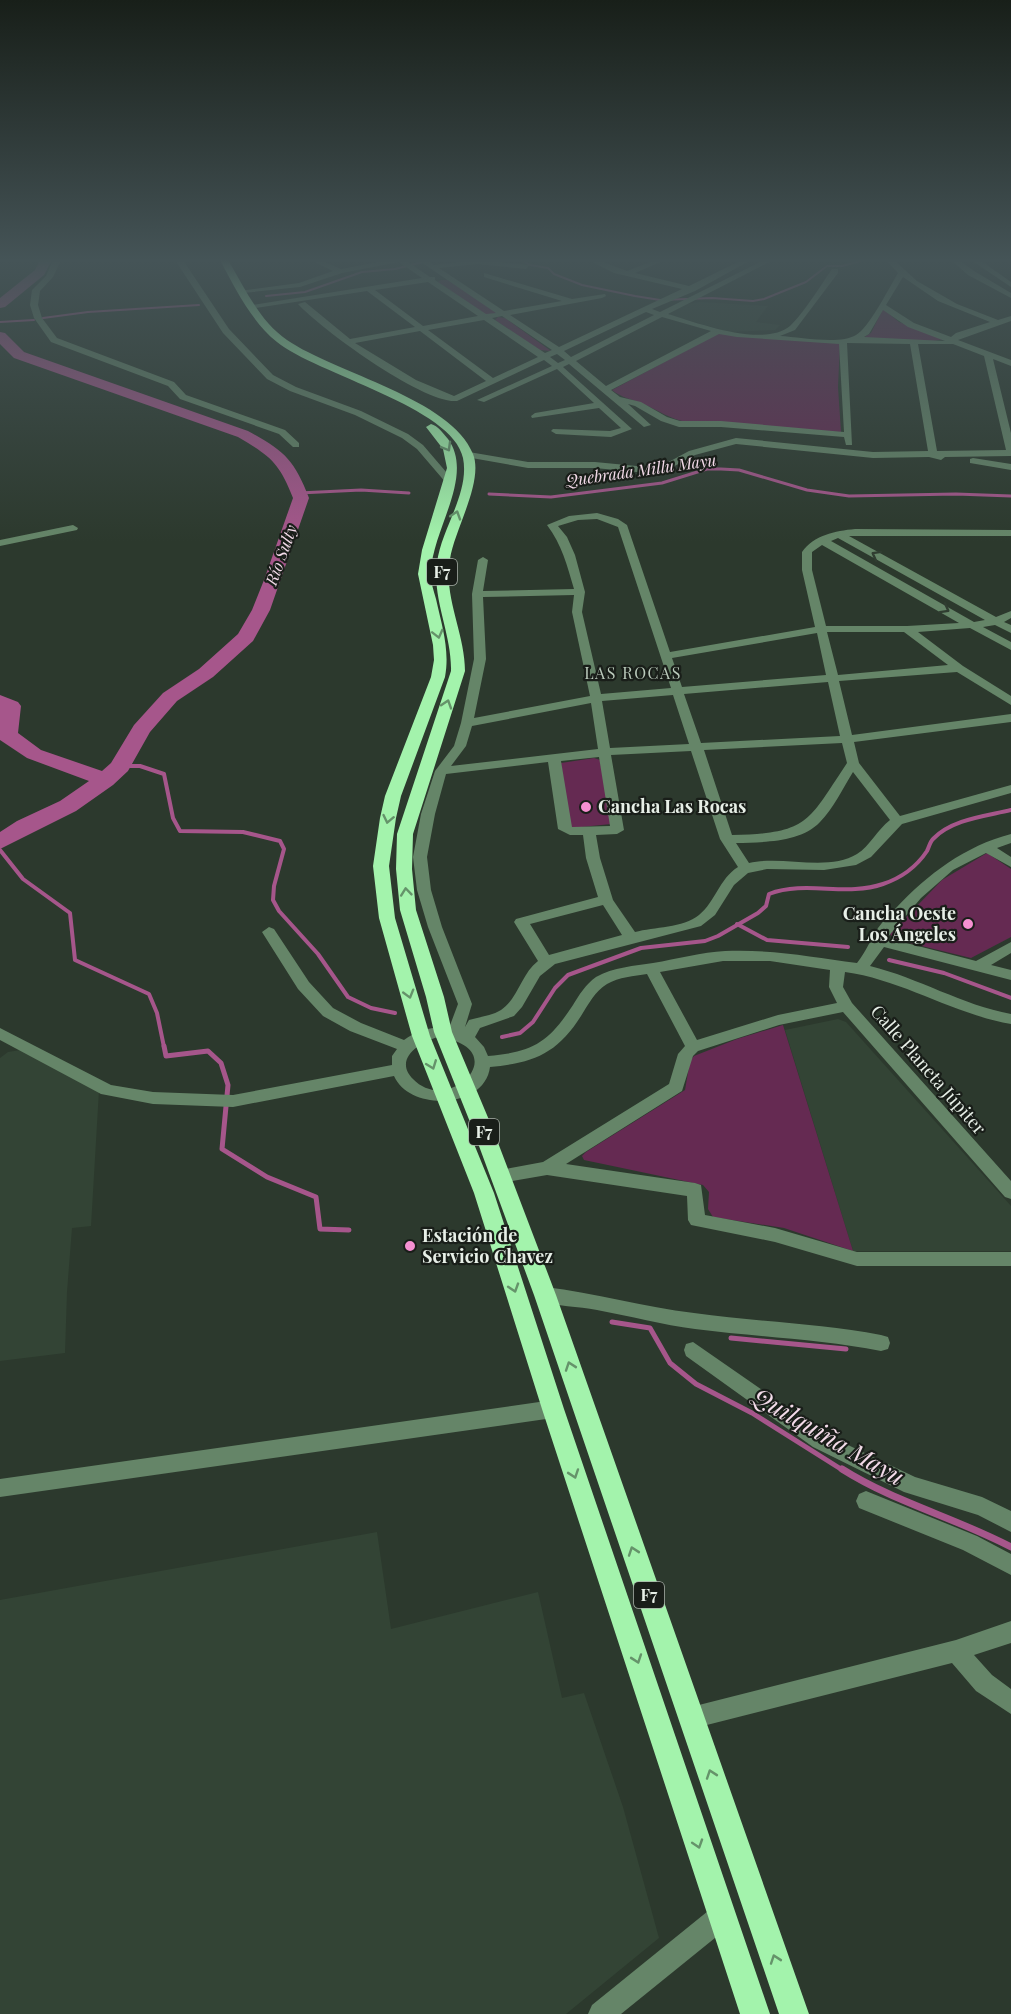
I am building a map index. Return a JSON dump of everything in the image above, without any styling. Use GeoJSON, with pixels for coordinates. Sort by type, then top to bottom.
{"type":"FeatureCollection","features":[{"type":"Feature","properties":{"kind":"highway","name":"F7"},"geometry":{"type":"LineString","coordinates":[[289,354],[396,406],[433,428],[452,453],[454,465],[428,550],[424,574],[440,645],[441,660],[430,701],[393,796],[386,829],[381,866],[387,918],[413,1041],[444,1095],[484,1193],[553,1409],[755,2014]]}},
{"type":"Feature","properties":{"kind":"highway"},"geometry":{"type":"LineString","coordinates":[[301,354],[416,406],[447,426],[460,439],[469,455]]}},
{"type":"Feature","properties":{"kind":"highway","name":"F7"},"geometry":{"type":"LineString","coordinates":[[469,455],[468,478],[448,539],[442,568],[443,589],[456,637],[459,657],[458,671],[405,834],[404,869],[408,910],[435,997],[455,1035],[466,1088],[545,1295],[794,2014]]}},
{"type":"Feature","properties":{"kind":"street"},"geometry":{"type":"LineString","coordinates":[[91,354],[171,384],[183,397],[282,432],[296,445]]}},
{"type":"Feature","properties":{"kind":"street"},"geometry":{"type":"LineString","coordinates":[[248,354],[270,377],[293,389],[358,413],[405,436],[420,447],[450,482]]}},
{"type":"Feature","properties":{"kind":"street"},"geometry":{"type":"LineString","coordinates":[[367,354],[430,391],[454,399],[552,354]]}},
{"type":"Feature","properties":{"kind":"street"},"geometry":{"type":"LineString","coordinates":[[454,354],[493,382]]}},
{"type":"Feature","properties":{"kind":"street"},"geometry":{"type":"LineString","coordinates":[[540,354],[558,366],[627,429],[611,434],[556,431]]}},
{"type":"Feature","properties":{"kind":"street"},"geometry":{"type":"LineString","coordinates":[[562,354],[647,425]]}},
{"type":"Feature","properties":{"kind":"street"},"geometry":{"type":"LineString","coordinates":[[481,400],[583,354]]}},
{"type":"Feature","properties":{"kind":"street"},"geometry":{"type":"LineString","coordinates":[[606,389],[675,354]]}},
{"type":"Feature","properties":{"kind":"street"},"geometry":{"type":"LineString","coordinates":[[844,354],[850,453]]}},
{"type":"Feature","properties":{"kind":"street"},"geometry":{"type":"LineString","coordinates":[[916,354],[933,456]]}},
{"type":"Feature","properties":{"kind":"street"},"geometry":{"type":"LineString","coordinates":[[469,455],[518,464],[595,465],[647,470],[666,467],[692,453],[736,441],[850,453],[933,456],[1011,452],[1000,389],[988,355]]}},
{"type":"Feature","properties":{"kind":"street"},"geometry":{"type":"LineString","coordinates":[[988,355],[1011,363]]}},
{"type":"Feature","properties":{"kind":"street"},"geometry":{"type":"LineString","coordinates":[[617,399],[638,404],[664,419],[679,424],[848,435]]}},
{"type":"Feature","properties":{"kind":"street"},"geometry":{"type":"LineString","coordinates":[[535,416],[600,405]]}},
{"type":"Feature","properties":{"kind":"street"},"geometry":{"type":"LineString","coordinates":[[733,426],[740,431],[736,441]]}},
{"type":"Feature","properties":{"kind":"street"},"geometry":{"type":"LineString","coordinates":[[793,431],[828,442],[850,453]]}},
{"type":"Feature","properties":{"kind":"street"},"geometry":{"type":"LineString","coordinates":[[933,456],[1011,467]]}},
{"type":"Feature","properties":{"kind":"street"},"geometry":{"type":"LineString","coordinates":[[554,759],[565,829],[589,832],[616,830],[597,698],[578,612],[580,592],[570,555],[552,525],[561,520],[578,517],[611,518],[622,525],[727,839],[746,869]]}},
{"type":"Feature","properties":{"kind":"street"},"geometry":{"type":"LineString","coordinates":[[0,543],[73,528]]}},
{"type":"Feature","properties":{"kind":"street"},"geometry":{"type":"LineString","coordinates":[[897,821],[853,763],[807,570],[807,552],[821,540],[838,534],[855,532],[1011,533]]}},
{"type":"Feature","properties":{"kind":"street"},"geometry":{"type":"LineString","coordinates":[[838,534],[1011,630]]}},
{"type":"Feature","properties":{"kind":"street"},"geometry":{"type":"LineString","coordinates":[[821,540],[1011,647]]}},
{"type":"Feature","properties":{"kind":"street"},"geometry":{"type":"LineString","coordinates":[[455,1035],[465,1004],[435,927],[424,890],[420,857],[428,814],[441,771],[460,746],[467,723],[480,659],[477,594],[483,560]]}},
{"type":"Feature","properties":{"kind":"street"},"geometry":{"type":"LineString","coordinates":[[477,594],[580,592]]}},
{"type":"Feature","properties":{"kind":"street"},"geometry":{"type":"LineString","coordinates":[[666,656],[822,629],[907,629],[973,625],[996,622],[1011,614]]}},
{"type":"Feature","properties":{"kind":"street"},"geometry":{"type":"LineString","coordinates":[[907,629],[959,668],[1011,701]]}},
{"type":"Feature","properties":{"kind":"street"},"geometry":{"type":"LineString","coordinates":[[467,723],[597,698],[959,668]]}},
{"type":"Feature","properties":{"kind":"street"},"geometry":{"type":"LineString","coordinates":[[441,771],[606,752],[849,739],[1011,718]]}},
{"type":"Feature","properties":{"kind":"street"},"geometry":{"type":"LineString","coordinates":[[727,839],[791,833],[808,827],[816,819],[853,763]]}},
{"type":"Feature","properties":{"kind":"street"},"geometry":{"type":"LineString","coordinates":[[269,932],[314,998],[328,1011],[358,1027],[413,1041],[455,1035],[474,1024],[511,1011],[526,984],[546,962],[632,937],[695,923],[706,916],[732,876],[746,869],[760,866],[828,866],[850,862],[864,856],[874,848],[883,832],[897,821],[1011,789]]}},
{"type":"Feature","properties":{"kind":"street"},"geometry":{"type":"LineString","coordinates":[[589,832],[593,858],[606,900],[632,937]]}},
{"type":"Feature","properties":{"kind":"street"},"geometry":{"type":"LineString","coordinates":[[860,969],[873,954],[884,930],[924,888],[948,867],[987,847],[1011,838]]}},
{"type":"Feature","properties":{"kind":"street"},"geometry":{"type":"LineString","coordinates":[[987,847],[1011,862]]}},
{"type":"Feature","properties":{"kind":"street"},"geometry":{"type":"LineString","coordinates":[[546,962],[521,922],[606,900]]}},
{"type":"Feature","properties":{"kind":"street"},"geometry":{"type":"LineString","coordinates":[[880,940],[1011,975]]}},
{"type":"Feature","properties":{"kind":"street"},"geometry":{"type":"LineString","coordinates":[[978,966],[1011,946]]}},
{"type":"Feature","properties":{"kind":"street"},"geometry":{"type":"LineString","coordinates":[[483,1062],[517,1059],[534,1053],[552,1042],[567,1026],[589,992],[601,981],[618,974],[723,957],[758,956],[801,959],[860,969],[889,976],[989,1015],[1011,1019]]}},
{"type":"Feature","properties":{"kind":"street","name":"Calle Planeta Júpiter"},"geometry":{"type":"LineString","coordinates":[[838,965],[836,987],[846,1006],[1011,1192]]}},
{"type":"Feature","properties":{"kind":"street"},"geometry":{"type":"LineString","coordinates":[[651,968],[693,1047]]}},
{"type":"Feature","properties":{"kind":"street"},"geometry":{"type":"LineString","coordinates":[[547,1168],[676,1087],[686,1054],[693,1047],[778,1020],[846,1006]]}},
{"type":"Feature","properties":{"kind":"street"},"geometry":{"type":"LineString","coordinates":[[413,1041],[399,1055],[398,1070],[403,1080],[426,1094],[444,1095],[466,1088],[477,1079],[483,1062],[480,1050],[455,1035]]}},
{"type":"Feature","properties":{"kind":"street"},"geometry":{"type":"LineString","coordinates":[[2,1038],[107,1090],[126,1095],[211,1102],[233,1101],[398,1070]]}},
{"type":"Feature","properties":{"kind":"street"},"geometry":{"type":"LineString","coordinates":[[501,1176],[547,1168],[695,1190],[697,1220],[775,1235],[857,1259],[1011,1259]]}},
{"type":"Feature","properties":{"kind":"street"},"geometry":{"type":"LineString","coordinates":[[545,1295],[582,1299],[692,1321],[794,1334],[839,1335],[881,1343]]}},
{"type":"Feature","properties":{"kind":"street"},"geometry":{"type":"LineString","coordinates":[[693,1350],[820,1441],[911,1485],[982,1507],[1011,1522]]}},
{"type":"Feature","properties":{"kind":"street"},"geometry":{"type":"LineString","coordinates":[[0,1488],[553,1409]]}},
{"type":"Feature","properties":{"kind":"street"},"geometry":{"type":"LineString","coordinates":[[866,1501],[970,1544],[1011,1565]]}},
{"type":"Feature","properties":{"kind":"street"},"geometry":{"type":"LineString","coordinates":[[692,1718],[956,1651],[1011,1632]]}},
{"type":"Feature","properties":{"kind":"street"},"geometry":{"type":"LineString","coordinates":[[956,1651],[984,1683],[1011,1703]]}},
{"type":"Feature","properties":{"kind":"street"},"geometry":{"type":"LineString","coordinates":[[601,2014],[722,1916]]}},
{"type":"Feature","properties":{"kind":"shaded area"},"geometry":{"type":"Polygon","coordinates":[[[680,354],[840,354],[838,387],[841,432],[680,421],[623,397],[612,390],[680,354]]]}},
{"type":"Feature","properties":{"kind":"shaded area"},"geometry":{"type":"Polygon","coordinates":[[[594,758],[600,760],[611,824],[572,828],[561,763],[594,758]]]}},
{"type":"Feature","properties":{"kind":"shaded area"},"geometry":{"type":"Polygon","coordinates":[[[987,853],[1011,869],[1011,937],[971,958],[893,939],[890,934],[942,880],[987,853]]]}},
{"type":"Feature","properties":{"kind":"shaded area"},"geometry":{"type":"Polygon","coordinates":[[[838,1019],[846,1022],[1011,1206],[1011,1251],[853,1251],[785,1030],[838,1019]]]}},
{"type":"Feature","properties":{"kind":"shaded area"},"geometry":{"type":"Polygon","coordinates":[[[783,1025],[853,1251],[784,1228],[713,1217],[708,1209],[709,1192],[703,1185],[584,1160],[582,1156],[586,1152],[685,1090],[690,1061],[694,1056],[737,1039],[783,1025]]]}},
{"type":"Feature","properties":{"kind":"shaded area"},"geometry":{"type":"Polygon","coordinates":[[[20,1050],[99,1090],[91,1226],[72,1228],[65,1353],[0,1361],[0,1058],[8,1052],[20,1050]]]}},
{"type":"Feature","properties":{"kind":"shaded area"},"geometry":{"type":"Polygon","coordinates":[[[377,1532],[391,1629],[538,1592],[562,1698],[584,1693],[623,1807],[659,1938],[566,2014],[0,2014],[0,1600],[377,1532]]]}},
{"type":"Feature","properties":{"kind":"waterway","name":"Río Sulty"},"geometry":{"type":"LineString","coordinates":[[18,354],[96,384],[243,434],[274,452],[292,475],[301,498],[273,580],[261,610],[246,637],[206,673],[170,697],[141,729],[120,766],[105,780]]}},
{"type":"Feature","properties":{"kind":"waterway","name":"Quebrada Millu Mayu"},"geometry":{"type":"LineString","coordinates":[[489,494],[551,497],[662,483],[707,469],[721,469],[739,470],[807,490],[849,496],[956,494],[1011,496]]}},
{"type":"Feature","properties":{"kind":"waterway","name":"Quebrada Millu Mayu"},"geometry":{"type":"LineString","coordinates":[[299,493],[361,490],[409,493]]}},
{"type":"Feature","properties":{"kind":"waterway"},"geometry":{"type":"LineString","coordinates":[[0,701],[11,706],[7,735],[34,754],[105,780]]}},
{"type":"Feature","properties":{"kind":"waterway"},"geometry":{"type":"LineString","coordinates":[[120,766],[140,766],[164,774],[173,818],[180,831],[243,832],[280,841],[284,849],[274,886],[273,900],[279,911],[318,954],[348,997],[371,1008],[395,1013]]}},
{"type":"Feature","properties":{"kind":"waterway","name":"Río Sulty"},"geometry":{"type":"LineString","coordinates":[[0,842],[25,826],[68,806],[105,780]]}},
{"type":"Feature","properties":{"kind":"waterway"},"geometry":{"type":"LineString","coordinates":[[738,925],[766,906],[769,894],[783,890],[797,888],[855,889],[883,884],[902,875],[913,866],[941,832],[970,819],[1011,810]]}},
{"type":"Feature","properties":{"kind":"waterway"},"geometry":{"type":"LineString","coordinates":[[0,850],[23,879],[70,913],[75,960],[149,994],[157,1013],[164,1047]]}},
{"type":"Feature","properties":{"kind":"waterway"},"geometry":{"type":"LineString","coordinates":[[502,1037],[520,1033],[533,1022],[555,988],[568,975],[641,948],[705,941],[738,925]]}},
{"type":"Feature","properties":{"kind":"waterway"},"geometry":{"type":"LineString","coordinates":[[738,925],[767,940],[848,947]]}},
{"type":"Feature","properties":{"kind":"waterway"},"geometry":{"type":"LineString","coordinates":[[889,960],[944,973],[1011,998]]}},
{"type":"Feature","properties":{"kind":"waterway"},"geometry":{"type":"LineString","coordinates":[[164,1046],[166,1056],[208,1051],[221,1063],[228,1085],[222,1149],[267,1177],[316,1197],[320,1229],[349,1230]]}},
{"type":"Feature","properties":{"kind":"waterway","name":"Quilquiña Mayu"},"geometry":{"type":"LineString","coordinates":[[612,1322],[650,1328],[670,1363],[696,1384],[752,1413],[844,1471]]}},
{"type":"Feature","properties":{"kind":"waterway"},"geometry":{"type":"LineString","coordinates":[[731,1338],[846,1349]]}},
{"type":"Feature","properties":{"kind":"waterway","name":"Quilquiña Mayu"},"geometry":{"type":"LineString","coordinates":[[842,1469],[904,1501],[1011,1547]]}},
{"type":"Feature","properties":{"kind":"place","name":"Cancha Las Rocas"},"geometry":{"type":"Point","coordinates":[586,807]}},
{"type":"Feature","properties":{"kind":"place","name":"Cancha Oeste Los Ángeles"},"geometry":{"type":"Point","coordinates":[968,924]}},
{"type":"Feature","properties":{"kind":"place","name":"Estación de Servicio Chavez"},"geometry":{"type":"Point","coordinates":[410,1246]}},
{"type":"Feature","properties":{"kind":"district","name":"LAS ROCAS"},"geometry":{"type":"Point","coordinates":[633,673]}}]}
